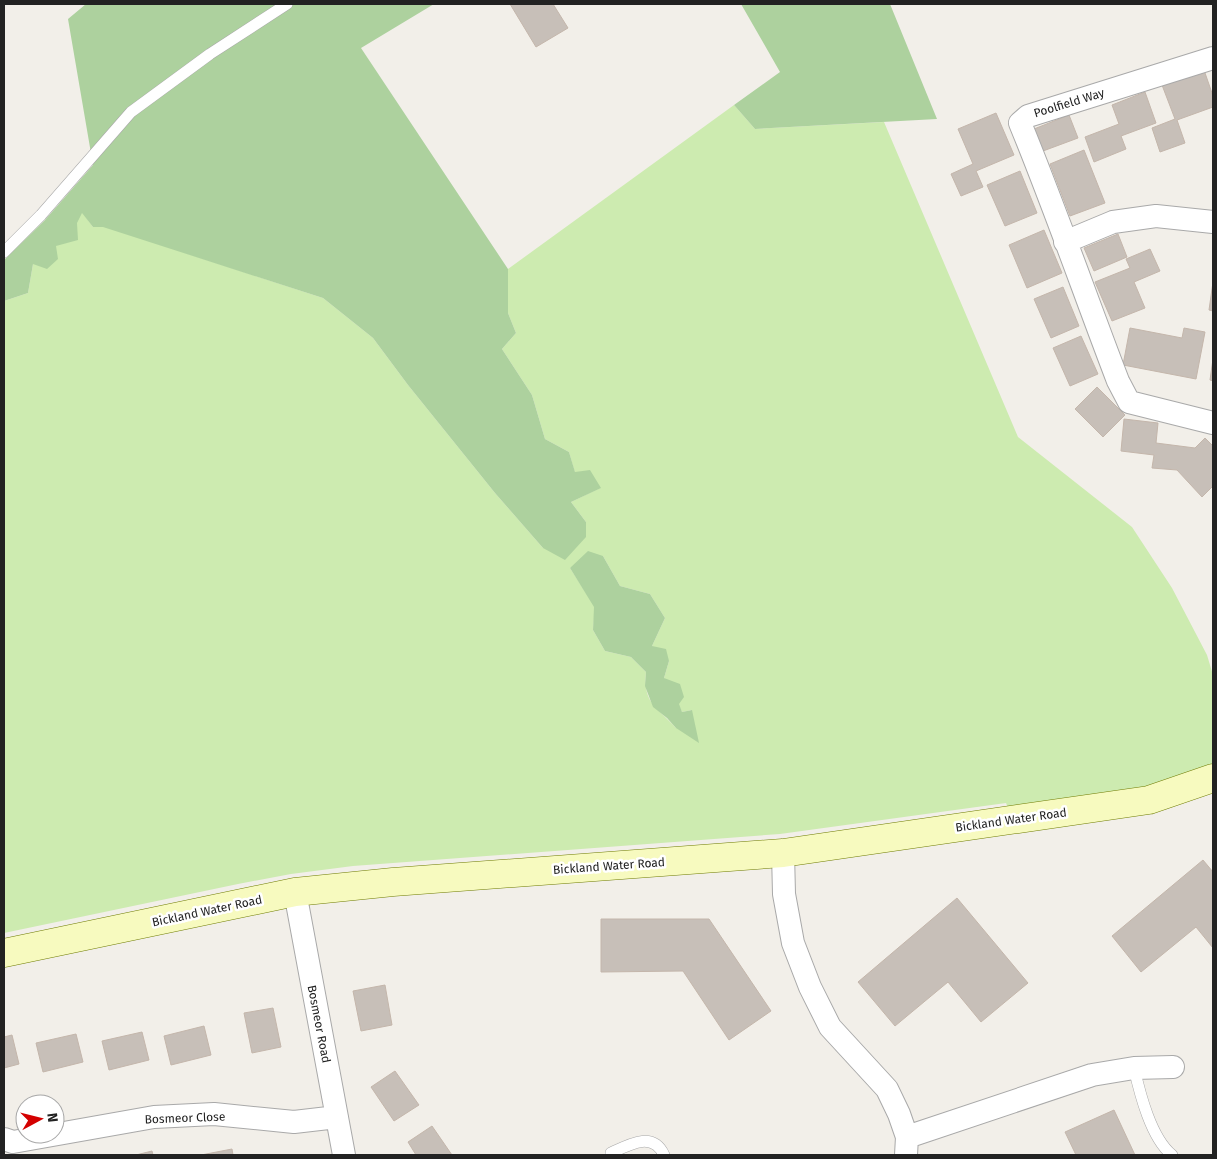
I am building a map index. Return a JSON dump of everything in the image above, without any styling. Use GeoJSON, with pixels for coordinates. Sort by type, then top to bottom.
{"type":"FeatureCollection","features":[{"type":"Feature","properties":{"kind":"street","name":"Poolfield Way"},"geometry":{"type":"LineString","coordinates":[[1213,58],[1028,116],[1020,123],[1046,187],[1118,381],[1129,402],[1213,423]]}},
{"type":"Feature","properties":{"kind":"street"},"geometry":{"type":"LineString","coordinates":[[1065,242],[1113,222],[1156,216],[1213,222]]}},
{"type":"Feature","properties":{"kind":"street","name":"Bickland Water Road"},"geometry":{"type":"LineString","coordinates":[[4,953],[295,892],[393,882],[783,853],[1149,800],[1213,778]]}},
{"type":"Feature","properties":{"kind":"street"},"geometry":{"type":"LineString","coordinates":[[783,853],[784,894],[793,943],[810,986],[830,1027],[887,1089],[899,1114],[906,1146],[1092,1075],[1134,1068],[1173,1068]]}},
{"type":"Feature","properties":{"kind":"street","name":"Bosmeor Road"},"geometry":{"type":"LineString","coordinates":[[295,892],[344,1155]]}},
{"type":"Feature","properties":{"kind":"street","name":"Bosmeor Close"},"geometry":{"type":"LineString","coordinates":[[4,1139],[13,1142],[154,1117],[214,1114],[294,1122],[337,1117]]}},
{"type":"Feature","properties":{"kind":"lane"},"geometry":{"type":"LineString","coordinates":[[4,252],[41,215],[131,112],[210,54],[287,4]]}},
{"type":"Feature","properties":{"kind":"lane"},"geometry":{"type":"LineString","coordinates":[[1134,1068],[1144,1110],[1166,1150],[1172,1155]]}},
{"type":"Feature","properties":{"kind":"lane"},"geometry":{"type":"LineString","coordinates":[[611,1155],[611,1153],[628,1145],[649,1140],[657,1144],[664,1155]]}},
{"type":"Feature","properties":{"kind":"green space"},"geometry":{"type":"Polygon","coordinates":[[[86,4],[434,4],[361,48],[508,269],[508,313],[516,333],[502,349],[532,395],[545,439],[569,452],[575,472],[590,470],[601,488],[571,502],[586,522],[586,537],[565,560],[543,548],[495,493],[408,385],[373,338],[323,298],[103,227],[93,227],[82,213],[77,223],[78,240],[56,246],[58,259],[47,269],[33,264],[28,293],[4,301],[4,260],[45,220],[93,165],[68,19],[86,4]]]}},
{"type":"Feature","properties":{"kind":"green space"},"geometry":{"type":"Polygon","coordinates":[[[741,4],[890,4],[937,119],[755,129],[734,105],[780,72],[741,4]]]}},
{"type":"Feature","properties":{"kind":"green space"},"geometry":{"type":"Polygon","coordinates":[[[734,105],[755,129],[884,122],[1018,437],[1132,527],[1172,588],[1207,655],[1213,675],[1213,765],[1146,788],[1008,808],[1006,803],[780,834],[353,866],[291,874],[4,933],[4,301],[28,293],[33,264],[67,234],[82,212],[93,227],[103,226],[323,298],[373,338],[408,385],[495,493],[543,548],[586,522],[571,502],[600,488],[575,473],[569,452],[545,439],[532,395],[502,349],[516,333],[508,313],[508,269],[734,105]],[[603,556],[570,568],[595,607],[593,630],[605,651],[631,657],[646,672],[649,698],[676,728],[692,710],[682,712],[664,678],[669,661],[652,646],[665,618],[650,594],[620,586],[603,556]]]}},
{"type":"Feature","properties":{"kind":"green space"},"geometry":{"type":"Polygon","coordinates":[[[588,551],[603,556],[620,586],[650,594],[665,618],[652,646],[666,649],[669,661],[664,678],[680,684],[684,697],[679,704],[682,712],[692,710],[699,743],[676,728],[653,707],[645,686],[646,672],[631,657],[605,651],[593,630],[594,607],[570,568],[588,551]]]}},
{"type":"Feature","properties":{"kind":"building"},"geometry":{"type":"Polygon","coordinates":[[[510,4],[553,4],[568,28],[536,47],[510,4]]]}},
{"type":"Feature","properties":{"kind":"building"},"geometry":{"type":"Polygon","coordinates":[[[1204,70],[1213,96],[1213,107],[1177,120],[1185,143],[1160,152],[1152,128],[1175,119],[1162,85],[1204,70]]]}},
{"type":"Feature","properties":{"kind":"building"},"geometry":{"type":"Polygon","coordinates":[[[1145,92],[1156,123],[1121,136],[1126,149],[1094,162],[1085,137],[1119,124],[1112,105],[1145,92]]]}},
{"type":"Feature","properties":{"kind":"building"},"geometry":{"type":"Polygon","coordinates":[[[996,113],[1014,155],[976,171],[983,187],[961,196],[951,174],[973,164],[958,129],[996,113]]]}},
{"type":"Feature","properties":{"kind":"building"},"geometry":{"type":"Polygon","coordinates":[[[1069,115],[1078,138],[1043,151],[1034,129],[1069,115]]]}},
{"type":"Feature","properties":{"kind":"building"},"geometry":{"type":"Polygon","coordinates":[[[1084,150],[1105,203],[1070,216],[1050,164],[1084,150]]]}},
{"type":"Feature","properties":{"kind":"building"},"geometry":{"type":"Polygon","coordinates":[[[1020,171],[1037,213],[1005,226],[987,185],[1020,171]]]}},
{"type":"Feature","properties":{"kind":"building"},"geometry":{"type":"Polygon","coordinates":[[[1044,230],[1062,273],[1027,288],[1009,245],[1044,230]]]}},
{"type":"Feature","properties":{"kind":"building"},"geometry":{"type":"Polygon","coordinates":[[[1118,234],[1127,257],[1094,271],[1084,248],[1118,234]]]}},
{"type":"Feature","properties":{"kind":"building"},"geometry":{"type":"Polygon","coordinates":[[[1150,249],[1160,271],[1134,282],[1145,308],[1112,321],[1095,282],[1130,268],[1126,259],[1150,249]]]}},
{"type":"Feature","properties":{"kind":"building"},"geometry":{"type":"Polygon","coordinates":[[[1213,282],[1213,311],[1209,310],[1213,282]]]}},
{"type":"Feature","properties":{"kind":"building"},"geometry":{"type":"Polygon","coordinates":[[[1063,287],[1079,326],[1051,338],[1034,299],[1063,287]]]}},
{"type":"Feature","properties":{"kind":"building"},"geometry":{"type":"Polygon","coordinates":[[[1130,328],[1182,338],[1184,328],[1205,332],[1196,379],[1123,365],[1130,328]]]}},
{"type":"Feature","properties":{"kind":"building"},"geometry":{"type":"Polygon","coordinates":[[[1081,336],[1098,374],[1070,386],[1053,348],[1081,336]]]}},
{"type":"Feature","properties":{"kind":"building"},"geometry":{"type":"Polygon","coordinates":[[[1213,359],[1213,381],[1210,380],[1213,359]]]}},
{"type":"Feature","properties":{"kind":"building"},"geometry":{"type":"Polygon","coordinates":[[[1097,387],[1125,415],[1103,437],[1075,409],[1097,387]]]}},
{"type":"Feature","properties":{"kind":"building"},"geometry":{"type":"Polygon","coordinates":[[[1124,419],[1158,423],[1156,443],[1195,448],[1205,438],[1213,446],[1213,486],[1202,497],[1177,470],[1152,468],[1154,455],[1121,451],[1124,419]]]}},
{"type":"Feature","properties":{"kind":"building"},"geometry":{"type":"Polygon","coordinates":[[[1203,860],[1213,872],[1213,948],[1196,927],[1141,972],[1112,936],[1203,860]]]}},
{"type":"Feature","properties":{"kind":"building"},"geometry":{"type":"Polygon","coordinates":[[[957,898],[1028,983],[981,1022],[948,982],[895,1026],[858,982],[957,898]]]}},
{"type":"Feature","properties":{"kind":"building"},"geometry":{"type":"Polygon","coordinates":[[[601,919],[709,919],[771,1011],[729,1040],[683,971],[601,972],[601,919]]]}},
{"type":"Feature","properties":{"kind":"building"},"geometry":{"type":"Polygon","coordinates":[[[385,985],[392,1025],[361,1031],[353,991],[385,985]]]}},
{"type":"Feature","properties":{"kind":"building"},"geometry":{"type":"Polygon","coordinates":[[[273,1008],[281,1047],[252,1053],[244,1013],[273,1008]]]}},
{"type":"Feature","properties":{"kind":"building"},"geometry":{"type":"Polygon","coordinates":[[[204,1026],[211,1055],[171,1065],[164,1036],[204,1026]]]}},
{"type":"Feature","properties":{"kind":"building"},"geometry":{"type":"Polygon","coordinates":[[[142,1032],[149,1060],[109,1070],[102,1041],[142,1032]]]}},
{"type":"Feature","properties":{"kind":"building"},"geometry":{"type":"Polygon","coordinates":[[[76,1034],[83,1062],[43,1072],[36,1043],[76,1034]]]}},
{"type":"Feature","properties":{"kind":"building"},"geometry":{"type":"Polygon","coordinates":[[[12,1035],[19,1064],[4,1068],[4,1037],[12,1035]]]}},
{"type":"Feature","properties":{"kind":"building"},"geometry":{"type":"Polygon","coordinates":[[[395,1071],[419,1105],[394,1121],[371,1087],[395,1071]]]}},
{"type":"Feature","properties":{"kind":"building"},"geometry":{"type":"Polygon","coordinates":[[[1114,1110],[1135,1155],[1076,1155],[1065,1132],[1114,1110]]]}},
{"type":"Feature","properties":{"kind":"building"},"geometry":{"type":"Polygon","coordinates":[[[432,1126],[452,1155],[416,1155],[408,1142],[432,1126]]]}},
{"type":"Feature","properties":{"kind":"building"},"geometry":{"type":"Polygon","coordinates":[[[232,1149],[233,1155],[201,1155],[232,1149]]]}},
{"type":"Feature","properties":{"kind":"building"},"geometry":{"type":"Polygon","coordinates":[[[152,1151],[153,1155],[136,1155],[152,1151]]]}}]}
